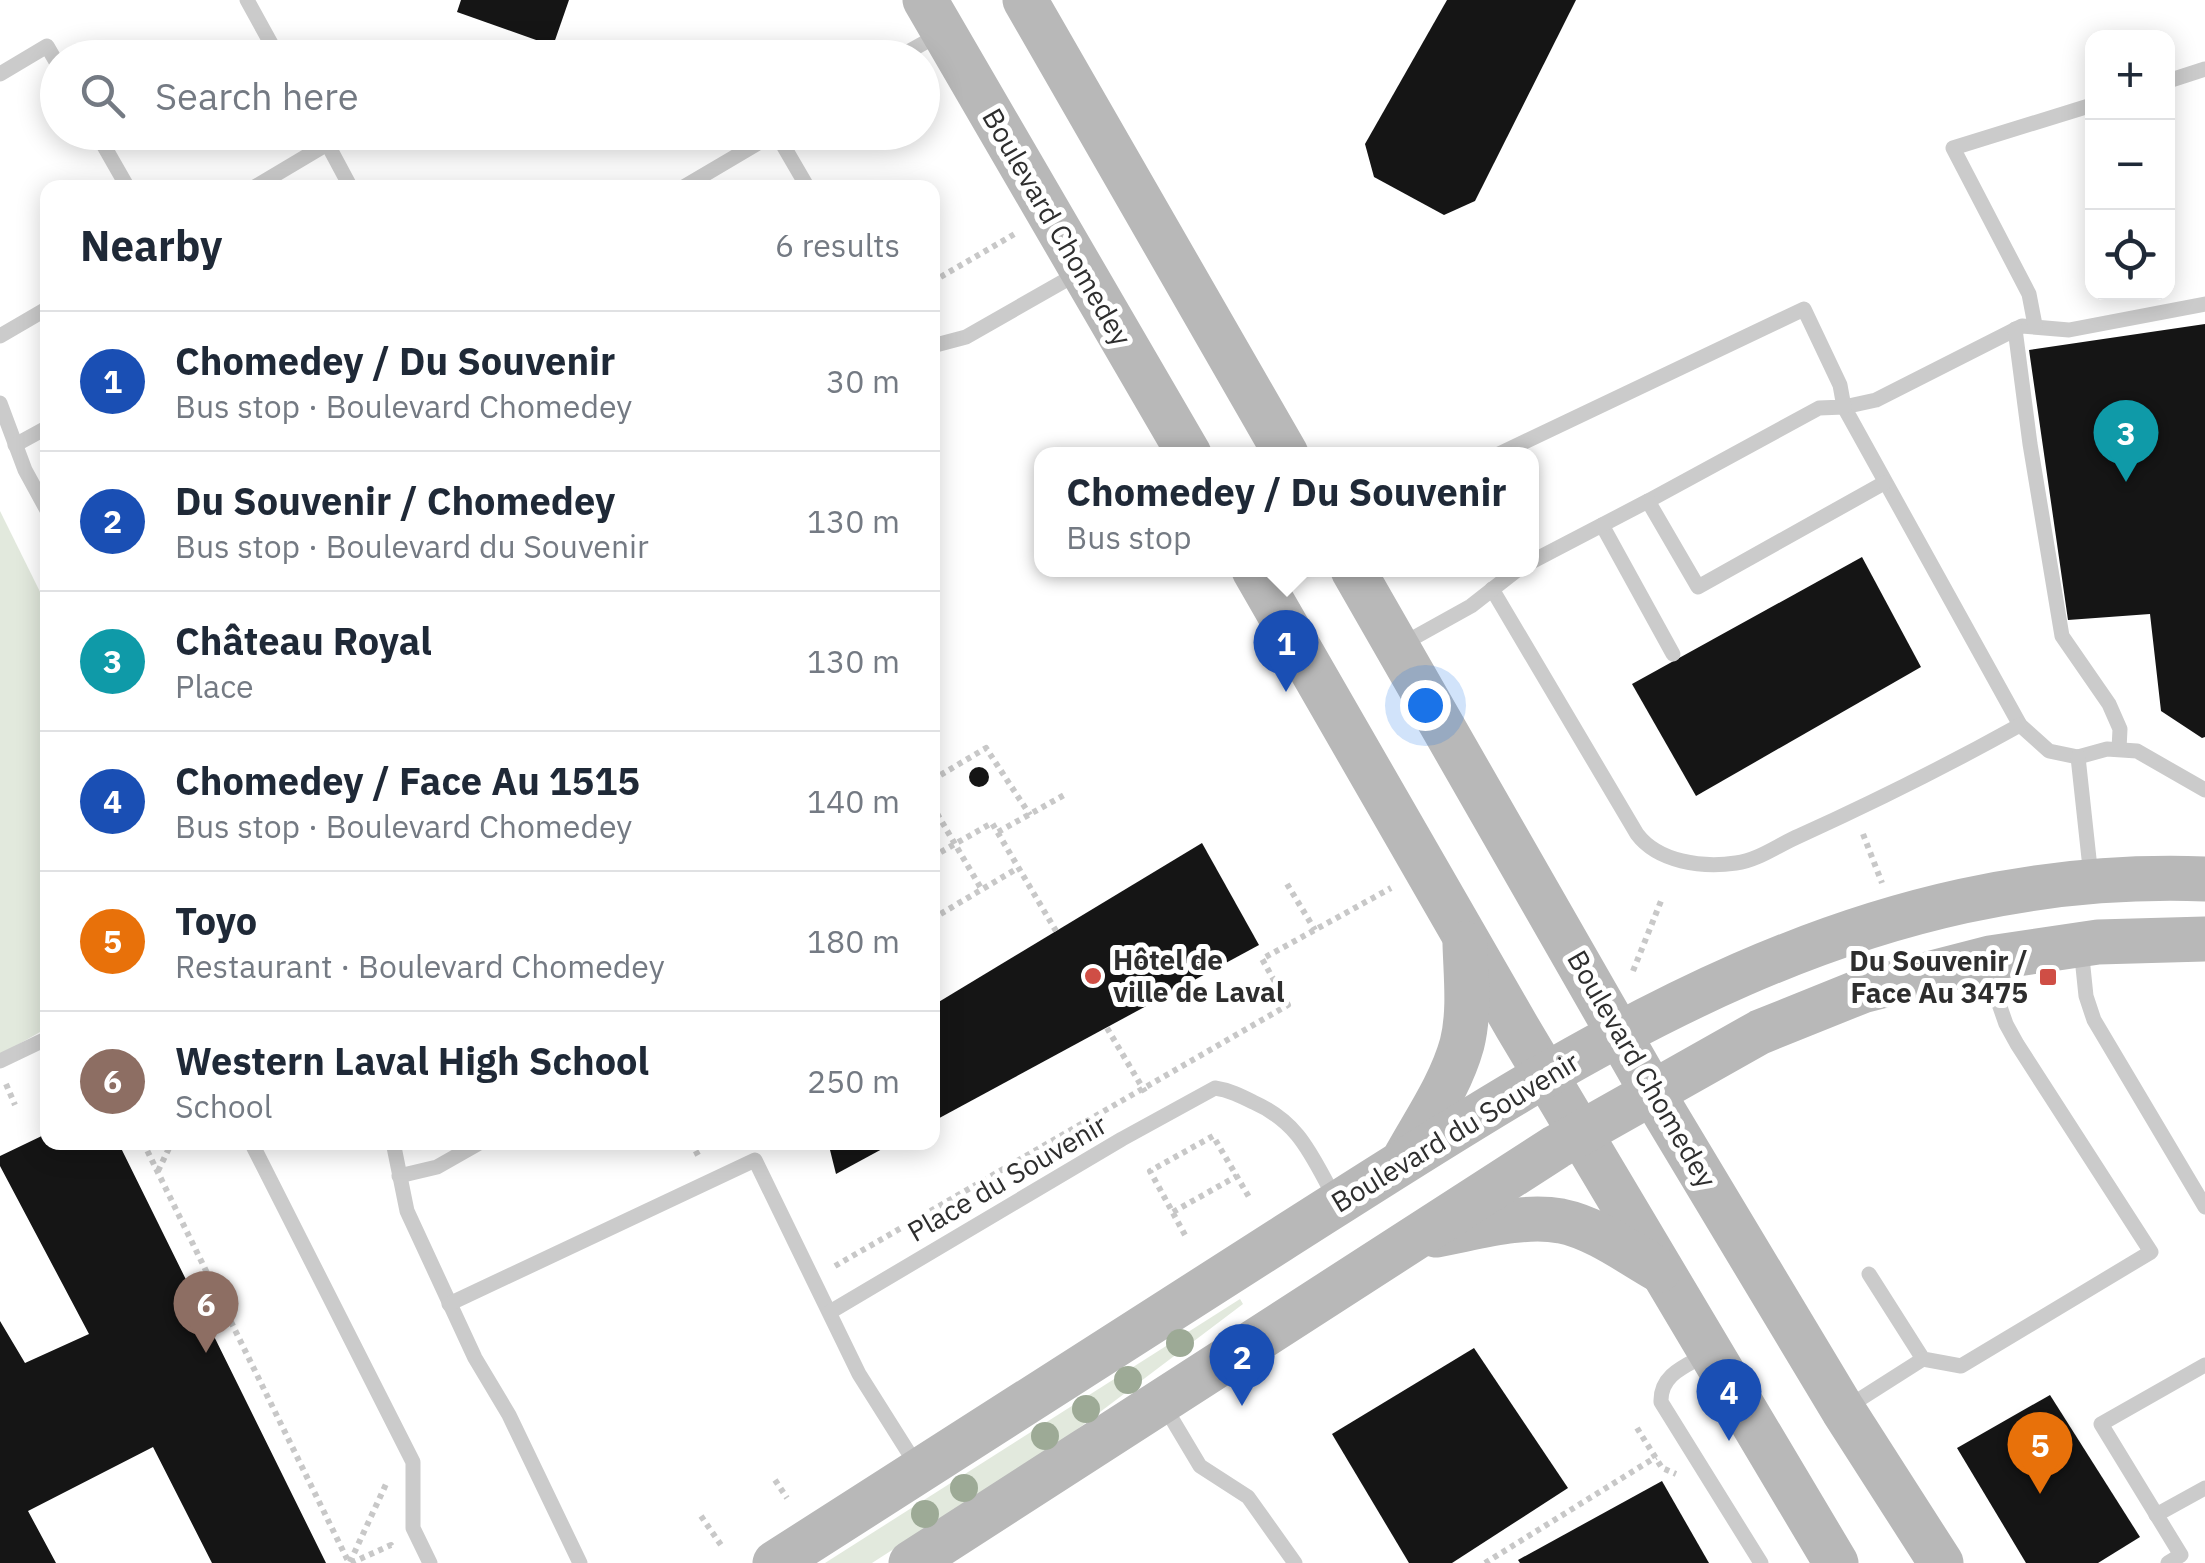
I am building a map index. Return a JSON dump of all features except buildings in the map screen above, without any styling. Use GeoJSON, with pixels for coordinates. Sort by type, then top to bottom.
{"type":"FeatureCollection","features":[{"type":"Feature","properties":{"kind":"street"},"geometry":{"type":"LineString","coordinates":[[1025,0],[1282,447]]}},
{"type":"Feature","properties":{"kind":"street","name":"Boulevard Chomedey"},"geometry":{"type":"LineString","coordinates":[[934,16],[1185,447]]}},
{"type":"Feature","properties":{"kind":"street"},"geometry":{"type":"LineString","coordinates":[[1258,577],[1545,1074],[1836,1563]]}},
{"type":"Feature","properties":{"kind":"street","name":"Boulevard Chomedey"},"geometry":{"type":"LineString","coordinates":[[1357,577],[1652,1092],[1843,1410],[1942,1563]]}},
{"type":"Feature","properties":{"kind":"street","name":"Boulevard du Souvenir"},"geometry":{"type":"LineString","coordinates":[[775,1563],[1545,1074],[1717,984],[1823,941],[1994,892],[2091,880],[2205,879]]}},
{"type":"Feature","properties":{"kind":"street"},"geometry":{"type":"LineString","coordinates":[[1403,1162],[1446,1084],[1462,1045],[1467,999],[1465,936]]}},
{"type":"Feature","properties":{"kind":"street"},"geometry":{"type":"LineString","coordinates":[[911,1563],[1582,1133],[1746,1040],[1826,1003],[1983,960],[2081,944],[2205,939]]}},
{"type":"Feature","properties":{"kind":"street"},"geometry":{"type":"LineString","coordinates":[[1415,1239],[1492,1224],[1561,1221],[1662,1271]]}},
{"type":"Feature","properties":{"kind":"lane"},"geometry":{"type":"LineString","coordinates":[[247,0],[269,40]]}},
{"type":"Feature","properties":{"kind":"lane"},"geometry":{"type":"LineString","coordinates":[[913,40],[934,16]]}},
{"type":"Feature","properties":{"kind":"lane"},"geometry":{"type":"LineString","coordinates":[[0,74],[40,50]]}},
{"type":"Feature","properties":{"kind":"lane"},"geometry":{"type":"LineString","coordinates":[[2175,79],[2205,69]]}},
{"type":"Feature","properties":{"kind":"lane"},"geometry":{"type":"LineString","coordinates":[[2035,325],[2030,294],[1953,148],[2085,107]]}},
{"type":"Feature","properties":{"kind":"lane"},"geometry":{"type":"LineString","coordinates":[[106,150],[123,180]]}},
{"type":"Feature","properties":{"kind":"lane"},"geometry":{"type":"LineString","coordinates":[[265,180],[307,150]]}},
{"type":"Feature","properties":{"kind":"lane"},"geometry":{"type":"LineString","coordinates":[[331,150],[348,180]]}},
{"type":"Feature","properties":{"kind":"lane"},"geometry":{"type":"LineString","coordinates":[[696,180],[747,150]]}},
{"type":"Feature","properties":{"kind":"lane"},"geometry":{"type":"LineString","coordinates":[[786,150],[803,180]]}},
{"type":"Feature","properties":{"kind":"lane"},"geometry":{"type":"LineString","coordinates":[[940,344],[966,337],[1082,271]]}},
{"type":"Feature","properties":{"kind":"lane"},"geometry":{"type":"LineString","coordinates":[[1539,558],[1820,408],[1876,400],[2015,329],[2035,325],[2069,330],[2205,304]]}},
{"type":"Feature","properties":{"kind":"lane"},"geometry":{"type":"LineString","coordinates":[[1514,447],[1804,309],[1840,385],[1844,406],[2020,726],[2049,751],[2078,757],[2119,748],[2136,751],[2205,790]]}},
{"type":"Feature","properties":{"kind":"lane"},"geometry":{"type":"LineString","coordinates":[[0,336],[40,313]]}},
{"type":"Feature","properties":{"kind":"lane"},"geometry":{"type":"LineString","coordinates":[[2015,329],[2062,636],[2109,704],[2120,730],[2119,748]]}},
{"type":"Feature","properties":{"kind":"lane"},"geometry":{"type":"LineString","coordinates":[[0,403],[24,470],[40,498]]}},
{"type":"Feature","properties":{"kind":"lane"},"geometry":{"type":"LineString","coordinates":[[16,446],[40,432]]}},
{"type":"Feature","properties":{"kind":"lane"},"geometry":{"type":"LineString","coordinates":[[1648,501],[1698,587],[1884,483]]}},
{"type":"Feature","properties":{"kind":"lane"},"geometry":{"type":"LineString","coordinates":[[1602,525],[1673,654]]}},
{"type":"Feature","properties":{"kind":"lane"},"geometry":{"type":"LineString","coordinates":[[1398,646],[1472,606],[1507,577]]}},
{"type":"Feature","properties":{"kind":"lane"},"geometry":{"type":"LineString","coordinates":[[1492,588],[1637,834],[1658,853],[1680,860],[1720,865],[1762,856],[2020,726]]}},
{"type":"Feature","properties":{"kind":"lane"},"geometry":{"type":"LineString","coordinates":[[2078,757],[2091,880]]}},
{"type":"Feature","properties":{"kind":"lane"},"geometry":{"type":"LineString","coordinates":[[2081,944],[2086,996],[2094,1020],[2205,1207]]}},
{"type":"Feature","properties":{"kind":"lane"},"geometry":{"type":"LineString","coordinates":[[1843,1410],[1923,1360],[1960,1366],[2152,1252],[2017,1044],[1983,960]]}},
{"type":"Feature","properties":{"kind":"lane"},"geometry":{"type":"LineString","coordinates":[[0,1061],[40,1042]]}},
{"type":"Feature","properties":{"kind":"lane","name":"Place du Souvenir"},"geometry":{"type":"LineString","coordinates":[[830,1312],[1215,1088],[1272,1111],[1289,1123],[1300,1134],[1338,1203]]}},
{"type":"Feature","properties":{"kind":"lane"},"geometry":{"type":"LineString","coordinates":[[255,1150],[413,1462],[413,1528],[430,1563]]}},
{"type":"Feature","properties":{"kind":"lane"},"geometry":{"type":"LineString","coordinates":[[395,1150],[407,1211],[448,1304],[509,1414],[580,1563]]}},
{"type":"Feature","properties":{"kind":"lane"},"geometry":{"type":"LineString","coordinates":[[400,1176],[437,1167],[468,1150]]}},
{"type":"Feature","properties":{"kind":"lane"},"geometry":{"type":"LineString","coordinates":[[750,1150],[859,1374],[920,1469]]}},
{"type":"Feature","properties":{"kind":"lane"},"geometry":{"type":"LineString","coordinates":[[448,1304],[755,1160]]}},
{"type":"Feature","properties":{"kind":"lane"},"geometry":{"type":"LineString","coordinates":[[1869,1274],[1923,1360]]}},
{"type":"Feature","properties":{"kind":"lane"},"geometry":{"type":"LineString","coordinates":[[1710,1352],[1669,1377],[1662,1388],[1662,1402],[1761,1563]]}},
{"type":"Feature","properties":{"kind":"lane"},"geometry":{"type":"LineString","coordinates":[[2178,1560],[2156,1515],[2101,1424],[2205,1365]]}},
{"type":"Feature","properties":{"kind":"lane"},"geometry":{"type":"LineString","coordinates":[[1161,1402],[1200,1466],[1248,1496],[1295,1563]]}},
{"type":"Feature","properties":{"kind":"lane"},"geometry":{"type":"LineString","coordinates":[[2156,1515],[2205,1488]]}},
{"type":"Feature","properties":{"kind":"path"},"geometry":{"type":"LineString","coordinates":[[940,277],[1019,231]]}},
{"type":"Feature","properties":{"kind":"path"},"geometry":{"type":"LineString","coordinates":[[940,775],[986,748],[1030,815]]}},
{"type":"Feature","properties":{"kind":"path"},"geometry":{"type":"LineString","coordinates":[[998,832],[1066,794]]}},
{"type":"Feature","properties":{"kind":"path"},"geometry":{"type":"LineString","coordinates":[[940,819],[982,890]]}},
{"type":"Feature","properties":{"kind":"path"},"geometry":{"type":"LineString","coordinates":[[940,852],[992,823],[1056,931]]}},
{"type":"Feature","properties":{"kind":"path"},"geometry":{"type":"LineString","coordinates":[[1871,854],[1884,889]]}},
{"type":"Feature","properties":{"kind":"path"},"geometry":{"type":"LineString","coordinates":[[940,914],[1018,868]]}},
{"type":"Feature","properties":{"kind":"path"},"geometry":{"type":"LineString","coordinates":[[1287,884],[1315,930]]}},
{"type":"Feature","properties":{"kind":"path","name":"Place du Souvenir"},"geometry":{"type":"LineString","coordinates":[[838,1264],[1288,1005],[1262,960],[1396,886]]}},
{"type":"Feature","properties":{"kind":"path"},"geometry":{"type":"LineString","coordinates":[[1633,971],[1662,901]]}},
{"type":"Feature","properties":{"kind":"path"},"geometry":{"type":"LineString","coordinates":[[1107,1028],[1143,1089]]}},
{"type":"Feature","properties":{"kind":"path"},"geometry":{"type":"LineString","coordinates":[[1185,1234],[1150,1172],[1180,1154],[1214,1136],[1249,1197]]}},
{"type":"Feature","properties":{"kind":"path"},"geometry":{"type":"LineString","coordinates":[[147,1150],[350,1563]]}},
{"type":"Feature","properties":{"kind":"path"},"geometry":{"type":"LineString","coordinates":[[158,1172],[168,1150]]}},
{"type":"Feature","properties":{"kind":"path"},"geometry":{"type":"LineString","coordinates":[[1173,1212],[1236,1176]]}},
{"type":"Feature","properties":{"kind":"path"},"geometry":{"type":"LineString","coordinates":[[350,1563],[404,1445]]}},
{"type":"Feature","properties":{"kind":"path"},"geometry":{"type":"LineString","coordinates":[[1485,1563],[1656,1457]]}},
{"type":"Feature","properties":{"kind":"path"},"geometry":{"type":"LineString","coordinates":[[775,1480],[787,1498]]}},
{"type":"Feature","properties":{"kind":"path"},"geometry":{"type":"LineString","coordinates":[[702,1516],[721,1545]]}},
{"type":"Feature","properties":{"kind":"path"},"geometry":{"type":"LineString","coordinates":[[350,1563],[391,1544],[395,1554]]}},
{"type":"Feature","properties":{"kind":"shaded area"},"geometry":{"type":"Polygon","coordinates":[[[0,511],[40,592],[40,1032],[0,1055],[0,511]]]}},
{"type":"Feature","properties":{"kind":"shaded area"},"geometry":{"type":"Polygon","coordinates":[[[1240,1299],[1243,1304],[1063,1440],[872,1563],[825,1563],[1240,1299]]]}},
{"type":"Feature","properties":{"kind":"place","name":"Château Royal"},"geometry":{"type":"Point","coordinates":[2126,482]}},
{"type":"Feature","properties":{"kind":"place","name":"Chomedey / Du Souvenir"},"geometry":{"type":"Point","coordinates":[1286,692]}},
{"type":"Feature","properties":{"kind":"place","name":"Hôtel de ville de Laval"},"geometry":{"type":"Point","coordinates":[1093,976]}},
{"type":"Feature","properties":{"kind":"place","name":"Du Souvenir / Face Au 3475"},"geometry":{"type":"Point","coordinates":[2048,977]}},
{"type":"Feature","properties":{"kind":"place","name":"Western Laval High School"},"geometry":{"type":"Point","coordinates":[206,1353]}},
{"type":"Feature","properties":{"kind":"place","name":"Du Souvenir / Chomedey"},"geometry":{"type":"Point","coordinates":[1242,1406]}},
{"type":"Feature","properties":{"kind":"place","name":"Chomedey / Face Au 1515"},"geometry":{"type":"Point","coordinates":[1729,1441]}},
{"type":"Feature","properties":{"kind":"place","name":"Toyo"},"geometry":{"type":"Point","coordinates":[2040,1494]}}]}
